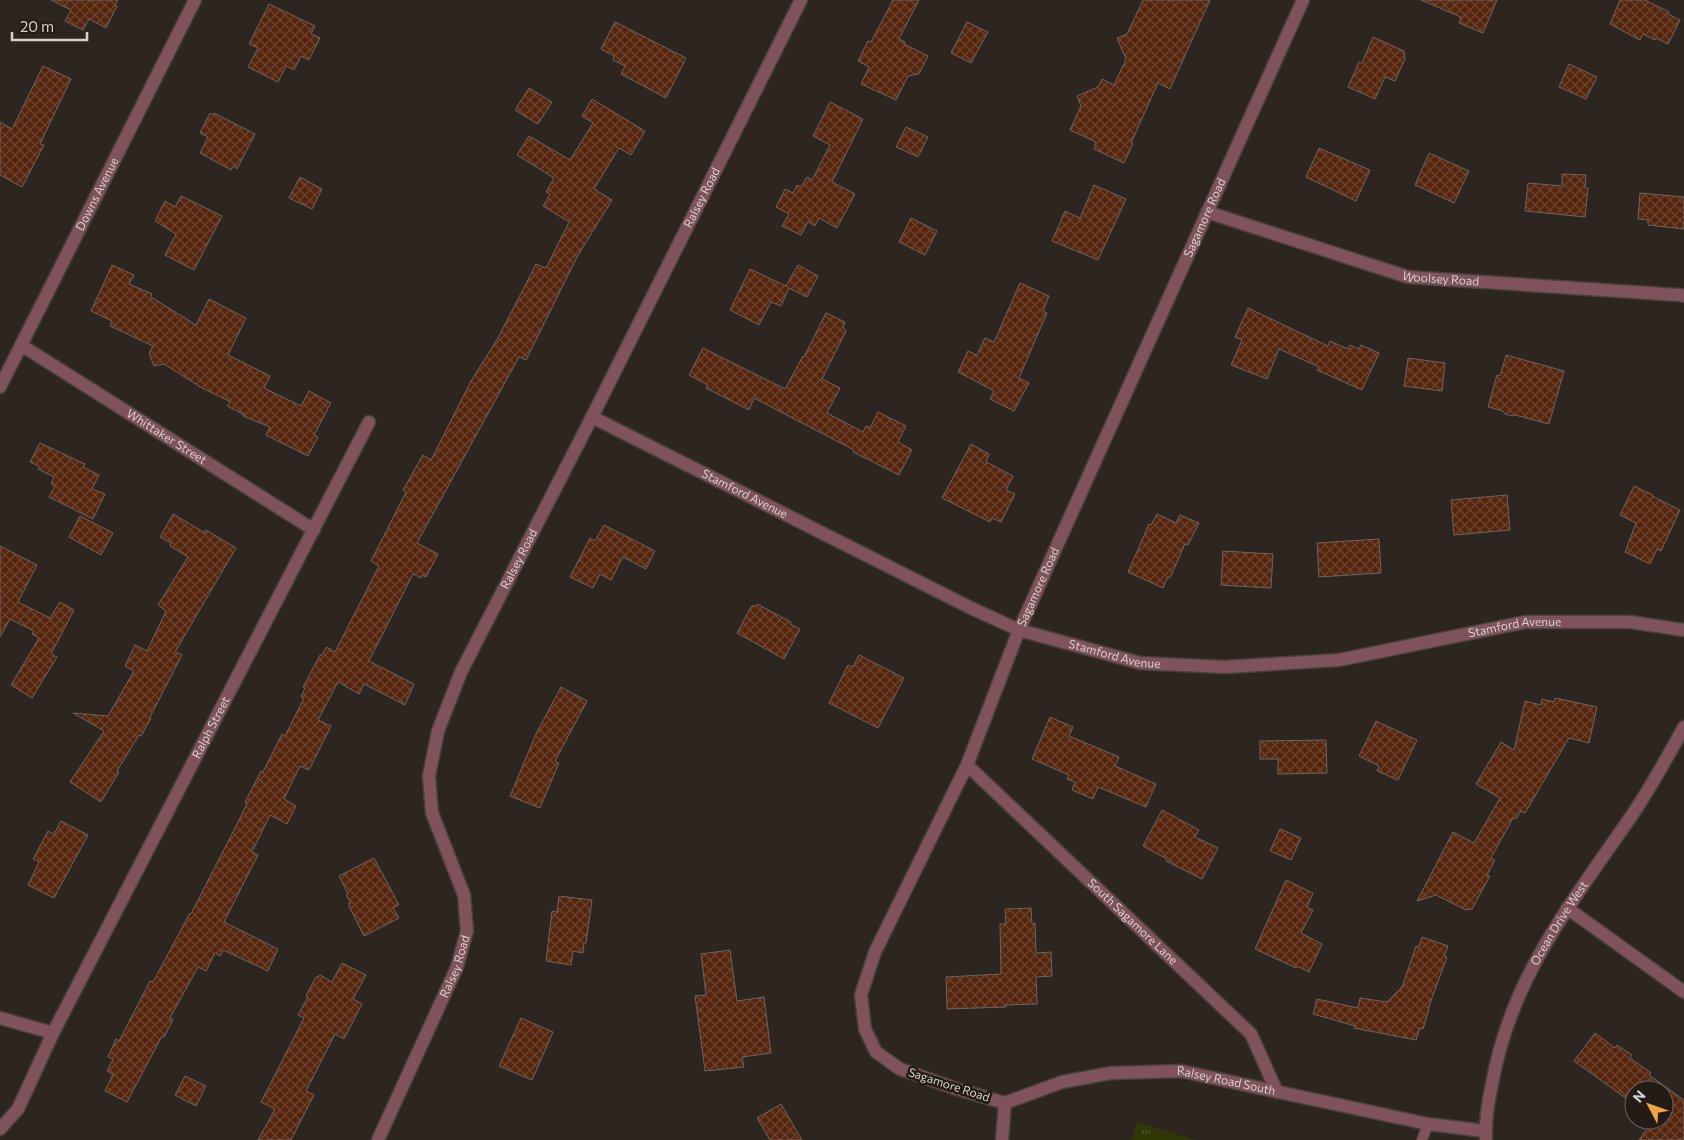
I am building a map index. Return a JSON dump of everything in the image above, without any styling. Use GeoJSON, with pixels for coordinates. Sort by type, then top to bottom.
{"type":"FeatureCollection","features":[{"type":"Feature","properties":{"kind":"street","name":"Downs Avenue"},"geometry":{"type":"LineString","coordinates":[[0,387],[195,0]]}},
{"type":"Feature","properties":{"kind":"street","name":"Ralsey Road"},"geometry":{"type":"LineString","coordinates":[[378,1140],[457,968],[467,931],[464,895],[432,813],[429,776],[438,731],[461,672],[592,417],[801,0]]}},
{"type":"Feature","properties":{"kind":"street","name":"Sagamore Road"},"geometry":{"type":"LineString","coordinates":[[1005,1103],[900,1069],[876,1052],[866,1029],[861,995],[875,952],[967,765],[1019,630],[1303,0]]}},
{"type":"Feature","properties":{"kind":"street","name":"Woolsey Road"},"geometry":{"type":"LineString","coordinates":[[1207,212],[1408,277],[1684,296]]}},
{"type":"Feature","properties":{"kind":"street","name":"Whittaker Street"},"geometry":{"type":"LineString","coordinates":[[21,346],[314,530]]}},
{"type":"Feature","properties":{"kind":"street","name":"Stamford Avenue"},"geometry":{"type":"LineString","coordinates":[[592,417],[971,608],[1019,630],[1140,663],[1224,667],[1339,660],[1525,622],[1630,622],[1684,630]]}},
{"type":"Feature","properties":{"kind":"street","name":"Ralph Street"},"geometry":{"type":"LineString","coordinates":[[0,1129],[18,1109],[54,1032],[369,422]]}},
{"type":"Feature","properties":{"kind":"street","name":"Ocean Drive West"},"geometry":{"type":"LineString","coordinates":[[1485,1135],[1494,1070],[1508,1020],[1529,972],[1567,908],[1653,783],[1684,727]]}},
{"type":"Feature","properties":{"kind":"street","name":"South Sagamore Lane"},"geometry":{"type":"LineString","coordinates":[[967,765],[1251,1034],[1277,1092]]}},
{"type":"Feature","properties":{"kind":"street"},"geometry":{"type":"LineString","coordinates":[[1567,908],[1684,992]]}},
{"type":"Feature","properties":{"kind":"street"},"geometry":{"type":"LineString","coordinates":[[0,1018],[54,1032]]}},
{"type":"Feature","properties":{"kind":"street","name":"Ralsey Road South"},"geometry":{"type":"LineString","coordinates":[[1005,1103],[1062,1082],[1111,1072],[1181,1071],[1485,1135]]}},
{"type":"Feature","properties":{"kind":"street"},"geometry":{"type":"LineString","coordinates":[[1002,1140],[1005,1103]]}},
{"type":"Feature","properties":{"kind":"lane"},"geometry":{"type":"LineString","coordinates":[[1422,1140],[1428,1124]]}},
{"type":"Feature","properties":{"kind":"green space"},"geometry":{"type":"Polygon","coordinates":[[[1137,1122],[1196,1140],[1132,1140],[1137,1122]]]}},
{"type":"Feature","properties":{"kind":"building"},"geometry":{"type":"Polygon","coordinates":[[[51,0],[118,0],[106,28],[89,19],[83,30],[65,21],[71,10],[51,0]]]}},
{"type":"Feature","properties":{"kind":"building"},"geometry":{"type":"Polygon","coordinates":[[[893,0],[919,0],[899,39],[905,42],[904,44],[928,56],[919,74],[908,76],[896,100],[861,84],[869,67],[858,61],[868,41],[871,42],[893,0]]]}},
{"type":"Feature","properties":{"kind":"building"},"geometry":{"type":"Polygon","coordinates":[[[1143,0],[1210,0],[1170,89],[1158,83],[1124,163],[1094,149],[1096,142],[1070,130],[1081,106],[1077,96],[1098,87],[1102,79],[1114,85],[1126,59],[1117,38],[1127,34],[1143,0]]]}},
{"type":"Feature","properties":{"kind":"building"},"geometry":{"type":"Polygon","coordinates":[[[1421,0],[1497,0],[1483,33],[1459,23],[1461,17],[1421,0]]]}},
{"type":"Feature","properties":{"kind":"building"},"geometry":{"type":"Polygon","coordinates":[[[1620,0],[1645,0],[1680,20],[1668,44],[1643,34],[1640,40],[1610,24],[1620,0]]]}},
{"type":"Feature","properties":{"kind":"building"},"geometry":{"type":"Polygon","coordinates":[[[269,4],[315,26],[311,34],[320,38],[309,60],[301,56],[294,70],[286,66],[278,82],[248,67],[258,48],[249,44],[269,4]]]}},
{"type":"Feature","properties":{"kind":"building"},"geometry":{"type":"Polygon","coordinates":[[[615,22],[686,58],[666,98],[621,74],[625,66],[613,60],[614,56],[601,49],[615,22]]]}},
{"type":"Feature","properties":{"kind":"building"},"geometry":{"type":"Polygon","coordinates":[[[967,22],[988,32],[971,63],[951,53],[967,22]]]}},
{"type":"Feature","properties":{"kind":"building"},"geometry":{"type":"Polygon","coordinates":[[[1373,37],[1404,51],[1405,59],[1395,81],[1385,77],[1375,99],[1348,87],[1359,62],[1362,63],[1373,37]]]}},
{"type":"Feature","properties":{"kind":"building"},"geometry":{"type":"Polygon","coordinates":[[[1569,64],[1597,77],[1586,99],[1559,87],[1569,64]]]}},
{"type":"Feature","properties":{"kind":"building"},"geometry":{"type":"Polygon","coordinates":[[[43,66],[71,79],[40,144],[44,145],[22,187],[0,175],[0,122],[12,129],[43,66]]]}},
{"type":"Feature","properties":{"kind":"building"},"geometry":{"type":"Polygon","coordinates":[[[529,88],[552,102],[538,124],[515,110],[529,88]]]}},
{"type":"Feature","properties":{"kind":"building"},"geometry":{"type":"Polygon","coordinates":[[[592,99],[645,131],[631,155],[619,148],[594,189],[612,200],[577,257],[526,360],[519,357],[417,543],[438,554],[426,577],[422,575],[421,578],[413,574],[369,661],[414,684],[405,705],[364,684],[359,694],[338,682],[318,720],[331,726],[309,770],[300,766],[284,799],[296,806],[287,824],[270,815],[252,852],[258,855],[224,922],[278,949],[268,971],[223,950],[220,956],[215,953],[206,971],[198,967],[170,1018],[173,1020],[164,1037],[162,1036],[127,1102],[105,1091],[113,1074],[107,1071],[113,1059],[108,1057],[116,1039],[119,1041],[150,981],[153,982],[191,914],[240,818],[247,803],[245,802],[261,771],[263,772],[282,734],[285,736],[304,698],[301,697],[305,688],[303,687],[320,655],[327,647],[335,652],[379,566],[371,561],[406,492],[403,490],[423,455],[431,460],[471,381],[498,338],[536,264],[546,268],[569,222],[543,206],[550,194],[546,192],[554,178],[517,155],[529,136],[570,160],[593,123],[582,116],[592,99]]]}},
{"type":"Feature","properties":{"kind":"building"},"geometry":{"type":"Polygon","coordinates":[[[830,102],[863,119],[832,182],[855,194],[837,228],[819,218],[815,226],[808,222],[801,235],[782,226],[789,214],[776,207],[785,189],[793,193],[797,185],[801,187],[807,177],[812,180],[830,145],[813,136],[830,102]]]}},
{"type":"Feature","properties":{"kind":"building"},"geometry":{"type":"Polygon","coordinates":[[[210,113],[213,115],[214,113],[255,134],[237,169],[233,166],[231,170],[200,153],[208,137],[200,133],[210,113]]]}},
{"type":"Feature","properties":{"kind":"building"},"geometry":{"type":"Polygon","coordinates":[[[906,127],[928,137],[918,157],[896,147],[906,127]]]}},
{"type":"Feature","properties":{"kind":"building"},"geometry":{"type":"Polygon","coordinates":[[[1319,148],[1370,170],[1356,201],[1306,177],[1319,148]]]}},
{"type":"Feature","properties":{"kind":"building"},"geometry":{"type":"Polygon","coordinates":[[[1429,153],[1469,171],[1454,203],[1415,185],[1429,153]]]}},
{"type":"Feature","properties":{"kind":"building"},"geometry":{"type":"Polygon","coordinates":[[[1562,174],[1586,175],[1585,188],[1588,188],[1585,217],[1525,211],[1528,183],[1562,186],[1562,174]]]}},
{"type":"Feature","properties":{"kind":"building"},"geometry":{"type":"Polygon","coordinates":[[[300,177],[322,189],[312,209],[289,198],[300,177]]]}},
{"type":"Feature","properties":{"kind":"building"},"geometry":{"type":"Polygon","coordinates":[[[1094,185],[1126,199],[1098,260],[1052,241],[1065,211],[1080,218],[1094,185]]]}},
{"type":"Feature","properties":{"kind":"building"},"geometry":{"type":"Polygon","coordinates":[[[1640,193],[1684,197],[1684,229],[1648,225],[1648,220],[1638,219],[1640,193]]]}},
{"type":"Feature","properties":{"kind":"building"},"geometry":{"type":"Polygon","coordinates":[[[181,196],[222,216],[194,270],[165,255],[176,234],[155,221],[165,201],[175,207],[181,196]]]}},
{"type":"Feature","properties":{"kind":"building"},"geometry":{"type":"Polygon","coordinates":[[[911,218],[937,231],[925,255],[899,242],[911,218]]]}},
{"type":"Feature","properties":{"kind":"building"},"geometry":{"type":"Polygon","coordinates":[[[112,265],[134,275],[129,284],[152,294],[151,297],[196,325],[209,299],[246,318],[228,355],[270,376],[264,388],[301,406],[309,391],[331,403],[314,435],[318,437],[308,456],[266,435],[270,427],[243,416],[243,414],[227,406],[230,402],[227,400],[202,388],[164,364],[154,366],[149,353],[153,346],[110,326],[112,321],[91,311],[112,265]]]}},
{"type":"Feature","properties":{"kind":"building"},"geometry":{"type":"Polygon","coordinates":[[[798,265],[818,276],[807,297],[789,288],[781,306],[771,302],[759,325],[730,310],[750,269],[786,286],[798,265]]]}},
{"type":"Feature","properties":{"kind":"building"},"geometry":{"type":"Polygon","coordinates":[[[1020,283],[1049,296],[1043,311],[1047,313],[1019,378],[1029,383],[1014,411],[990,399],[994,391],[958,372],[968,351],[977,355],[985,338],[994,342],[1020,283]]]}},
{"type":"Feature","properties":{"kind":"building"},"geometry":{"type":"Polygon","coordinates":[[[1248,308],[1328,346],[1330,341],[1348,349],[1350,345],[1359,349],[1361,345],[1379,353],[1362,390],[1317,370],[1319,367],[1279,349],[1267,379],[1231,365],[1242,340],[1235,337],[1248,308]]]}},
{"type":"Feature","properties":{"kind":"building"},"geometry":{"type":"Polygon","coordinates":[[[826,313],[845,322],[843,327],[846,331],[822,379],[840,388],[827,413],[863,432],[866,426],[870,428],[878,412],[906,426],[898,442],[912,450],[899,475],[754,398],[749,410],[706,388],[708,385],[689,375],[703,348],[785,389],[804,357],[826,313]]]}},
{"type":"Feature","properties":{"kind":"building"},"geometry":{"type":"Polygon","coordinates":[[[1506,355],[1564,371],[1549,424],[1515,415],[1512,416],[1505,414],[1503,411],[1488,407],[1497,375],[1500,376],[1506,355]]]}},
{"type":"Feature","properties":{"kind":"building"},"geometry":{"type":"Polygon","coordinates":[[[1408,358],[1445,363],[1442,391],[1404,386],[1408,358]]]}},
{"type":"Feature","properties":{"kind":"building"},"geometry":{"type":"Polygon","coordinates":[[[40,443],[85,464],[83,467],[99,475],[92,489],[105,494],[93,519],[49,497],[55,486],[51,484],[54,477],[38,469],[39,466],[30,462],[40,443]]]}},
{"type":"Feature","properties":{"kind":"building"},"geometry":{"type":"Polygon","coordinates":[[[971,444],[989,454],[986,462],[1013,476],[1006,490],[1015,494],[1001,522],[992,518],[990,522],[942,498],[971,444]]]}},
{"type":"Feature","properties":{"kind":"building"},"geometry":{"type":"Polygon","coordinates":[[[1634,486],[1680,510],[1661,551],[1657,549],[1650,564],[1625,552],[1636,523],[1620,515],[1634,486]]]}},
{"type":"Feature","properties":{"kind":"building"},"geometry":{"type":"Polygon","coordinates":[[[1507,495],[1510,530],[1454,535],[1451,500],[1507,495]]]}},
{"type":"Feature","properties":{"kind":"building"},"geometry":{"type":"Polygon","coordinates":[[[173,514],[205,533],[206,530],[236,548],[175,652],[182,655],[151,718],[117,771],[119,772],[101,802],[70,782],[104,731],[73,713],[108,716],[134,671],[125,666],[135,645],[147,651],[166,611],[158,605],[188,557],[170,546],[171,543],[160,537],[173,514]]]}},
{"type":"Feature","properties":{"kind":"building"},"geometry":{"type":"Polygon","coordinates":[[[1157,514],[1176,523],[1180,515],[1199,523],[1188,545],[1185,544],[1170,578],[1168,577],[1163,588],[1128,572],[1149,524],[1151,525],[1157,514]]]}},
{"type":"Feature","properties":{"kind":"building"},"geometry":{"type":"Polygon","coordinates":[[[80,516],[113,533],[101,555],[69,537],[80,516]]]}},
{"type":"Feature","properties":{"kind":"building"},"geometry":{"type":"Polygon","coordinates":[[[604,525],[655,551],[646,569],[623,557],[611,580],[600,574],[593,588],[570,577],[590,538],[595,541],[604,525]]]}},
{"type":"Feature","properties":{"kind":"building"},"geometry":{"type":"Polygon","coordinates":[[[1379,539],[1381,573],[1319,577],[1317,543],[1379,539]]]}},
{"type":"Feature","properties":{"kind":"building"},"geometry":{"type":"Polygon","coordinates":[[[0,546],[37,565],[18,602],[50,618],[60,602],[74,610],[51,654],[57,657],[32,698],[11,685],[39,638],[32,634],[34,631],[10,619],[0,637],[0,546]]]}},
{"type":"Feature","properties":{"kind":"building"},"geometry":{"type":"Polygon","coordinates":[[[1223,551],[1273,554],[1271,588],[1221,585],[1223,551]]]}},
{"type":"Feature","properties":{"kind":"building"},"geometry":{"type":"Polygon","coordinates":[[[757,604],[791,622],[790,624],[800,629],[784,659],[737,633],[751,607],[753,605],[755,607],[757,604]]]}},
{"type":"Feature","properties":{"kind":"building"},"geometry":{"type":"Polygon","coordinates":[[[859,655],[904,678],[878,728],[829,703],[848,665],[853,667],[859,655]]]}},
{"type":"Feature","properties":{"kind":"building"},"geometry":{"type":"Polygon","coordinates":[[[561,687],[587,701],[555,761],[559,763],[540,808],[510,796],[536,734],[561,687]]]}},
{"type":"Feature","properties":{"kind":"building"},"geometry":{"type":"Polygon","coordinates":[[[1555,698],[1597,707],[1589,743],[1569,738],[1525,813],[1521,811],[1516,819],[1513,818],[1491,858],[1495,860],[1487,875],[1490,876],[1472,909],[1466,910],[1436,895],[1417,901],[1453,832],[1474,843],[1500,798],[1476,784],[1501,742],[1514,750],[1525,701],[1541,705],[1542,699],[1554,702],[1555,698]]]}},
{"type":"Feature","properties":{"kind":"building"},"geometry":{"type":"Polygon","coordinates":[[[1050,717],[1073,727],[1069,736],[1119,757],[1115,766],[1156,784],[1146,807],[1098,787],[1093,799],[1072,790],[1075,782],[1067,779],[1069,775],[1032,759],[1050,717]]]}},
{"type":"Feature","properties":{"kind":"building"},"geometry":{"type":"Polygon","coordinates":[[[1376,721],[1417,740],[1398,780],[1377,771],[1379,766],[1359,756],[1376,721]]]}},
{"type":"Feature","properties":{"kind":"building"},"geometry":{"type":"Polygon","coordinates":[[[1326,740],[1327,773],[1278,774],[1278,759],[1260,759],[1260,741],[1326,740]]]}},
{"type":"Feature","properties":{"kind":"building"},"geometry":{"type":"Polygon","coordinates":[[[1162,810],[1199,830],[1195,837],[1218,848],[1202,879],[1166,861],[1167,859],[1143,846],[1162,810]]]}},
{"type":"Feature","properties":{"kind":"building"},"geometry":{"type":"Polygon","coordinates":[[[61,821],[88,835],[54,898],[28,885],[39,862],[33,859],[48,831],[54,834],[61,821]]]}},
{"type":"Feature","properties":{"kind":"building"},"geometry":{"type":"Polygon","coordinates":[[[1280,829],[1301,838],[1291,860],[1270,851],[1280,829]]]}},
{"type":"Feature","properties":{"kind":"building"},"geometry":{"type":"Polygon","coordinates":[[[374,858],[399,905],[393,908],[399,918],[364,936],[349,906],[349,903],[351,903],[346,895],[348,894],[339,876],[374,858]]]}},
{"type":"Feature","properties":{"kind":"building"},"geometry":{"type":"Polygon","coordinates":[[[1286,880],[1313,893],[1307,907],[1313,910],[1301,933],[1322,944],[1309,972],[1255,949],[1286,880]]]}},
{"type":"Feature","properties":{"kind":"building"},"geometry":{"type":"Polygon","coordinates":[[[559,896],[592,900],[583,953],[573,951],[571,965],[546,961],[552,911],[557,912],[559,896]]]}},
{"type":"Feature","properties":{"kind":"building"},"geometry":{"type":"Polygon","coordinates":[[[1031,908],[1032,924],[1035,923],[1036,953],[1051,952],[1052,976],[1036,977],[1037,1004],[947,1009],[946,977],[1001,974],[1000,924],[1006,924],[1005,909],[1031,908]]]}},
{"type":"Feature","properties":{"kind":"building"},"geometry":{"type":"Polygon","coordinates":[[[1422,937],[1448,946],[1444,956],[1447,957],[1428,1009],[1423,1029],[1420,1028],[1416,1040],[1354,1028],[1355,1026],[1313,1014],[1317,999],[1358,1008],[1360,998],[1387,1002],[1402,987],[1416,946],[1419,947],[1422,937]]]}},
{"type":"Feature","properties":{"kind":"building"},"geometry":{"type":"Polygon","coordinates":[[[730,950],[737,1001],[764,997],[771,1053],[742,1057],[744,1067],[705,1071],[695,996],[706,995],[701,954],[730,950]]]}},
{"type":"Feature","properties":{"kind":"building"},"geometry":{"type":"Polygon","coordinates":[[[342,963],[366,975],[353,999],[362,1004],[344,1039],[335,1034],[306,1091],[314,1095],[291,1140],[258,1140],[275,1109],[261,1102],[304,1018],[298,1015],[308,997],[306,996],[316,977],[320,975],[332,982],[342,963]]]}},
{"type":"Feature","properties":{"kind":"building"},"geometry":{"type":"Polygon","coordinates":[[[521,1018],[553,1032],[532,1080],[499,1066],[521,1018]]]}},
{"type":"Feature","properties":{"kind":"building"},"geometry":{"type":"Polygon","coordinates":[[[1595,1033],[1615,1048],[1617,1045],[1632,1055],[1630,1058],[1651,1073],[1649,1075],[1656,1080],[1624,1080],[1624,1097],[1574,1061],[1595,1033]]]}},
{"type":"Feature","properties":{"kind":"building"},"geometry":{"type":"Polygon","coordinates":[[[185,1076],[206,1086],[196,1106],[175,1095],[185,1076]]]}},
{"type":"Feature","properties":{"kind":"building"},"geometry":{"type":"Polygon","coordinates":[[[1674,1093],[1684,1100],[1684,1140],[1639,1140],[1646,1130],[1674,1130],[1674,1093]]]}},
{"type":"Feature","properties":{"kind":"building"},"geometry":{"type":"Polygon","coordinates":[[[781,1104],[802,1140],[770,1140],[757,1118],[781,1104]]]}}]}
